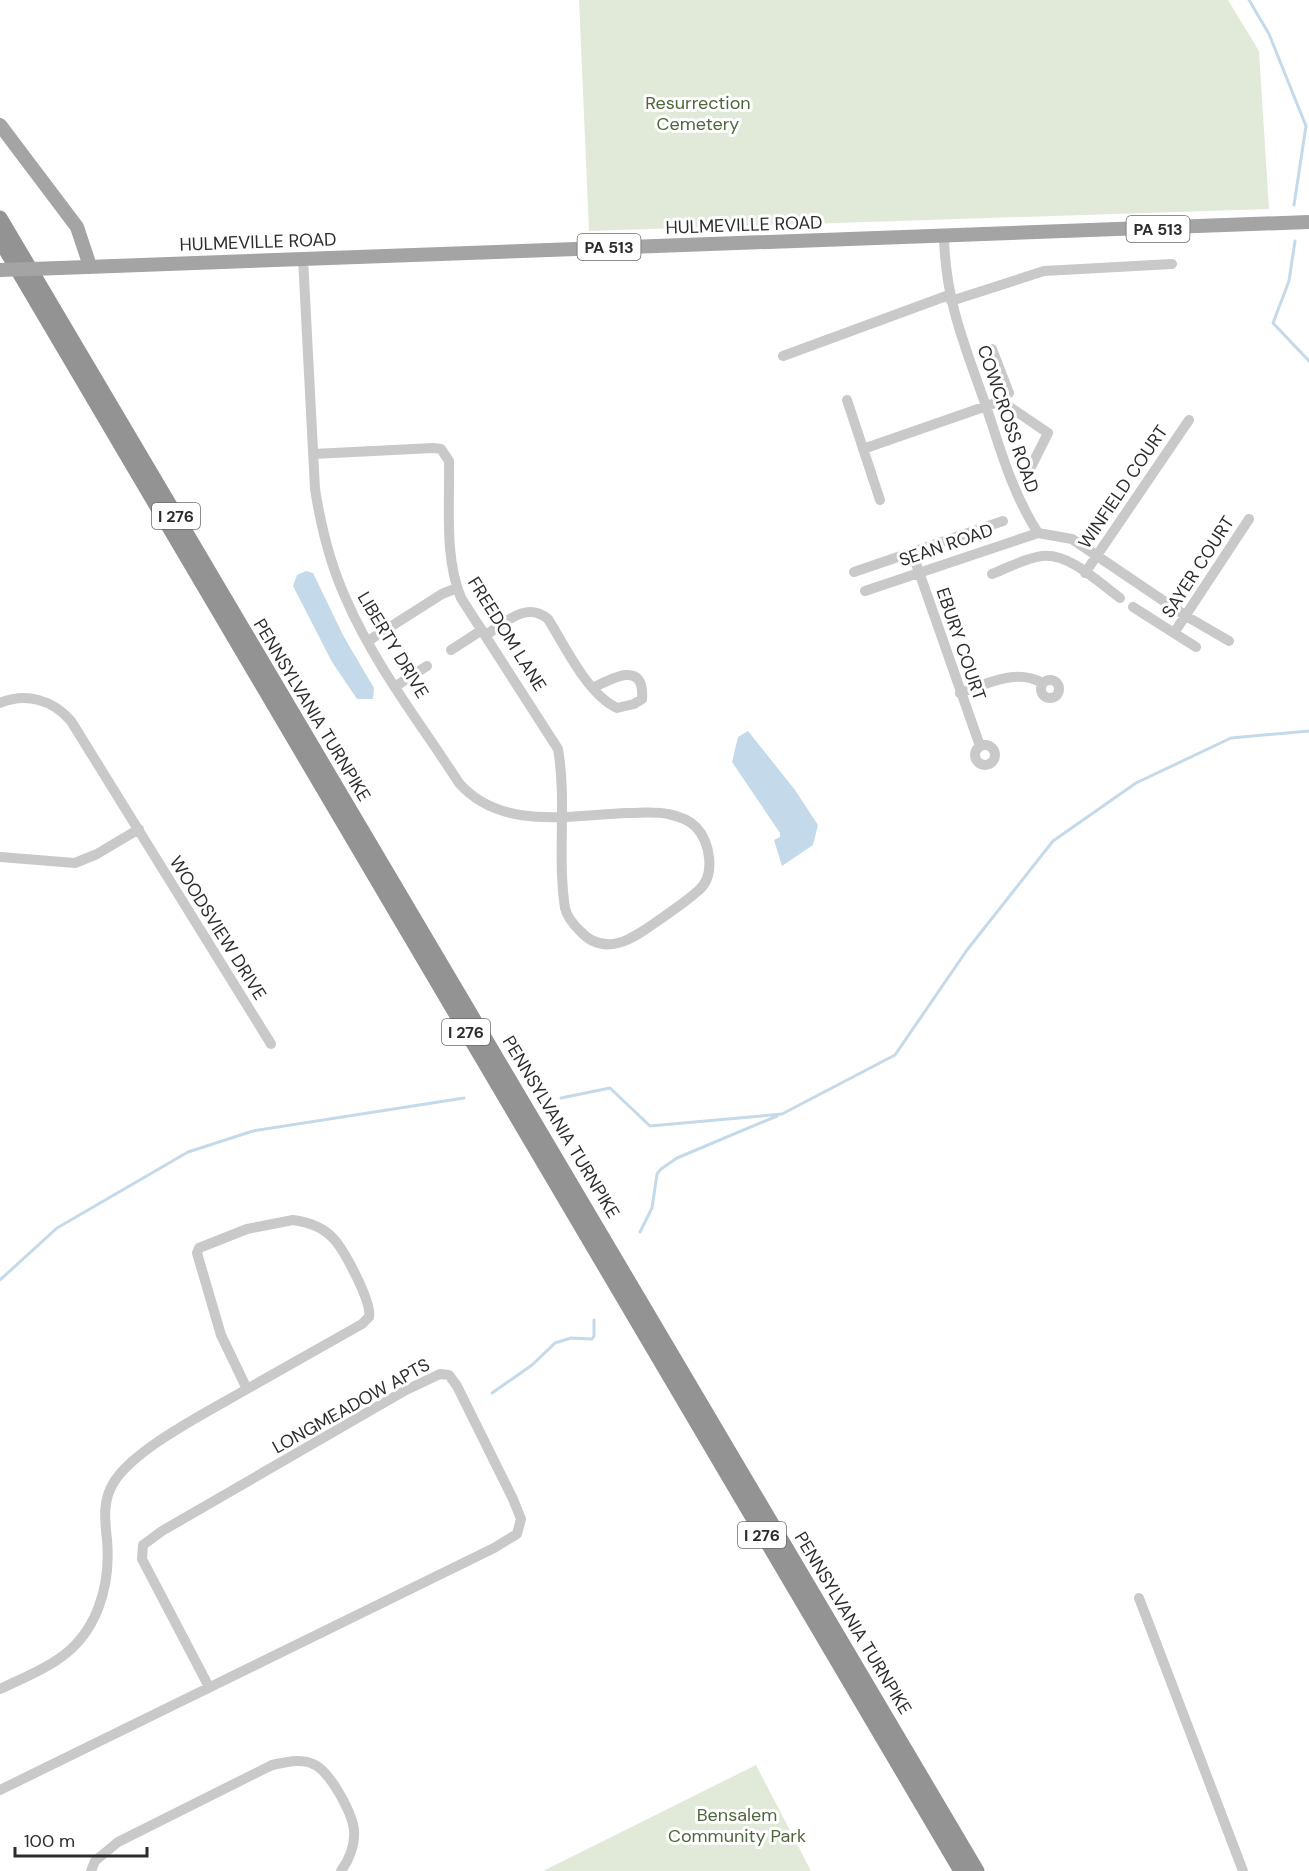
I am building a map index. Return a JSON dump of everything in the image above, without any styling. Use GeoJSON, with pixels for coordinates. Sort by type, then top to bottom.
{"type":"FeatureCollection","features":[{"type":"Feature","properties":{"kind":"highway","name":"PENNSYLVANIA TURNPIKE"},"geometry":{"type":"LineString","coordinates":[[0,218],[977,1871]]}},
{"type":"Feature","properties":{"kind":"highway","name":"PENNSYLVANIA TURNPIKE"},"geometry":{"type":"LineString","coordinates":[[0,240],[961,1871]]}},
{"type":"Feature","properties":{"kind":"main road"},"geometry":{"type":"LineString","coordinates":[[0,125],[77,227],[90,266]]}},
{"type":"Feature","properties":{"kind":"main road","name":"HULMEVILLE ROAD"},"geometry":{"type":"LineString","coordinates":[[0,270],[1309,222]]}},
{"type":"Feature","properties":{"kind":"street","name":"COWCROSS ROAD"},"geometry":{"type":"LineString","coordinates":[[944,236],[950,298],[1015,494],[1038,533]]}},
{"type":"Feature","properties":{"kind":"street","name":"LIBERTY DRIVE"},"geometry":{"type":"LineString","coordinates":[[303,258],[315,489],[326,545],[345,598],[396,686],[470,795],[506,814],[520,817],[662,812],[681,817],[697,828],[707,847],[708,873],[703,886],[635,938],[605,946],[594,942],[576,927],[566,909],[562,816]]}},
{"type":"Feature","properties":{"kind":"street"},"geometry":{"type":"LineString","coordinates":[[783,356],[950,298],[1044,270],[1172,264]]}},
{"type":"Feature","properties":{"kind":"street"},"geometry":{"type":"LineString","coordinates":[[863,449],[1001,401],[1009,393],[992,349]]}},
{"type":"Feature","properties":{"kind":"street"},"geometry":{"type":"LineString","coordinates":[[847,400],[880,500]]}},
{"type":"Feature","properties":{"kind":"street"},"geometry":{"type":"LineString","coordinates":[[1001,401],[1048,434],[1030,469]]}},
{"type":"Feature","properties":{"kind":"street","name":"WINFIELD COURT"},"geometry":{"type":"LineString","coordinates":[[1085,573],[1189,420]]}},
{"type":"Feature","properties":{"kind":"street","name":"FREEDOM LANE"},"geometry":{"type":"LineString","coordinates":[[313,454],[441,449],[449,461],[451,560],[457,588],[558,749],[562,816]]}},
{"type":"Feature","properties":{"kind":"street","name":"SAYER COURT"},"geometry":{"type":"LineString","coordinates":[[1174,633],[1249,519]]}},
{"type":"Feature","properties":{"kind":"street"},"geometry":{"type":"LineString","coordinates":[[854,572],[1003,521]]}},
{"type":"Feature","properties":{"kind":"street"},"geometry":{"type":"LineString","coordinates":[[1038,533],[1064,535],[1096,554],[1186,616],[1229,641]]}},
{"type":"Feature","properties":{"kind":"street","name":"SEAN ROAD"},"geometry":{"type":"LineString","coordinates":[[866,591],[1038,533]]}},
{"type":"Feature","properties":{"kind":"street","name":"EBURY COURT"},"geometry":{"type":"LineString","coordinates":[[912,552],[980,747]]}},
{"type":"Feature","properties":{"kind":"street"},"geometry":{"type":"LineString","coordinates":[[992,574],[1041,556],[1054,556],[1085,573],[1120,598]]}},
{"type":"Feature","properties":{"kind":"street"},"geometry":{"type":"LineString","coordinates":[[368,640],[442,594],[457,588]]}},
{"type":"Feature","properties":{"kind":"street"},"geometry":{"type":"LineString","coordinates":[[1133,607],[1196,647]]}},
{"type":"Feature","properties":{"kind":"street"},"geometry":{"type":"LineString","coordinates":[[451,650],[521,613],[540,613],[548,619],[593,688]]}},
{"type":"Feature","properties":{"kind":"street"},"geometry":{"type":"LineString","coordinates":[[396,686],[426,666]]}},
{"type":"Feature","properties":{"kind":"street"},"geometry":{"type":"LineString","coordinates":[[960,693],[995,681],[1019,676],[1034,678],[1042,683]]}},
{"type":"Feature","properties":{"kind":"street","name":"WOODSVIEW DRIVE"},"geometry":{"type":"LineString","coordinates":[[0,703],[29,697],[59,708],[71,721],[271,1044]]}},
{"type":"Feature","properties":{"kind":"street"},"geometry":{"type":"LineString","coordinates":[[0,857],[75,863],[97,854],[139,829]]}},
{"type":"Feature","properties":{"kind":"street"},"geometry":{"type":"LineString","coordinates":[[0,1689],[44,1668],[66,1654],[92,1623],[106,1575],[107,1542],[104,1513],[108,1493],[120,1473],[160,1442],[362,1324],[369,1317],[369,1305],[340,1247],[332,1237],[313,1225],[293,1220],[283,1221],[225,1236],[199,1248],[198,1258],[221,1335],[248,1389]]}},
{"type":"Feature","properties":{"kind":"street","name":"LONGMEADOW APTS"},"geometry":{"type":"LineString","coordinates":[[0,1790],[495,1548],[517,1534],[521,1520],[513,1498],[457,1386],[449,1375],[440,1374],[406,1390],[143,1545],[142,1559],[209,1687]]}},
{"type":"Feature","properties":{"kind":"street"},"geometry":{"type":"LineString","coordinates":[[1139,1598],[1244,1871]]}},
{"type":"Feature","properties":{"kind":"street"},"geometry":{"type":"LineString","coordinates":[[91,1871],[95,1861],[118,1842],[272,1765],[293,1760],[316,1765],[332,1780],[344,1804],[354,1828],[354,1837],[352,1851],[341,1871]]}},
{"type":"Feature","properties":{"kind":"green space","name":"Resurrection Cemetery"},"geometry":{"type":"Polygon","coordinates":[[[579,0],[1228,0],[1259,51],[1269,209],[589,231],[579,0]]]}},
{"type":"Feature","properties":{"kind":"green space","name":"Bensalem Community Park"},"geometry":{"type":"Polygon","coordinates":[[[756,1765],[811,1871],[543,1871],[756,1765]]]}},
{"type":"Feature","properties":{"kind":"water"},"geometry":{"type":"Polygon","coordinates":[[[306,571],[313,573],[344,637],[374,688],[373,699],[357,699],[332,662],[293,586],[297,575],[306,571]]]}},
{"type":"Feature","properties":{"kind":"water"},"geometry":{"type":"Polygon","coordinates":[[[748,731],[795,790],[818,825],[813,845],[782,866],[774,840],[780,837],[780,833],[732,762],[738,737],[748,731]]]}},
{"type":"Feature","properties":{"kind":"waterway"},"geometry":{"type":"LineString","coordinates":[[1249,0],[1269,34],[1306,126],[1294,205]]}},
{"type":"Feature","properties":{"kind":"waterway"},"geometry":{"type":"LineString","coordinates":[[1295,241],[1289,281],[1273,323],[1309,361]]}},
{"type":"Feature","properties":{"kind":"waterway"},"geometry":{"type":"LineString","coordinates":[[561,1098],[610,1088],[650,1126],[782,1114],[895,1055],[967,950],[1053,841],[1136,783],[1231,738],[1309,731]]}},
{"type":"Feature","properties":{"kind":"waterway"},"geometry":{"type":"LineString","coordinates":[[0,1280],[57,1228],[188,1152],[253,1131],[464,1098]]}},
{"type":"Feature","properties":{"kind":"waterway"},"geometry":{"type":"LineString","coordinates":[[640,1232],[652,1208],[657,1174],[661,1169],[677,1158],[777,1116]]}},
{"type":"Feature","properties":{"kind":"waterway"},"geometry":{"type":"LineString","coordinates":[[492,1393],[532,1365],[555,1343],[571,1338],[592,1339],[594,1320]]}}]}
